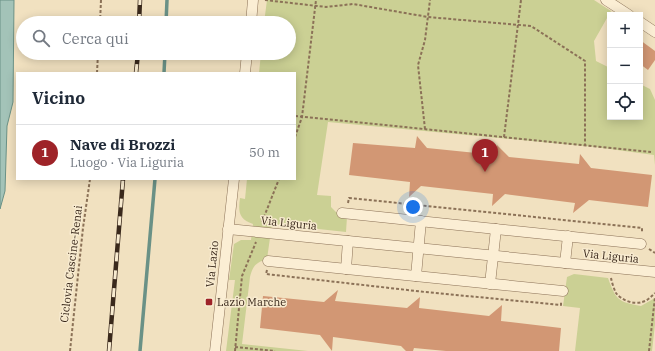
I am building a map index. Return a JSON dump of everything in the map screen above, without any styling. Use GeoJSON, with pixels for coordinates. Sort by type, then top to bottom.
{"type":"FeatureCollection","features":[{"type":"Feature","properties":{"kind":"street"},"geometry":{"type":"LineString","coordinates":[[252,16],[253,0]]}},
{"type":"Feature","properties":{"kind":"street"},"geometry":{"type":"LineString","coordinates":[[606,0],[624,12]]}},
{"type":"Feature","properties":{"kind":"street"},"geometry":{"type":"LineString","coordinates":[[643,24],[655,32]]}},
{"type":"Feature","properties":{"kind":"street"},"geometry":{"type":"LineString","coordinates":[[245,72],[246,60]]}},
{"type":"Feature","properties":{"kind":"street","name":"Via Lazio"},"geometry":{"type":"LineString","coordinates":[[215,351],[234,180]]}},
{"type":"Feature","properties":{"kind":"street","name":"Via Liguria"},"geometry":{"type":"LineString","coordinates":[[345,213],[641,244]]}},
{"type":"Feature","properties":{"kind":"street"},"geometry":{"type":"LineString","coordinates":[[416,276],[421,221]]}},
{"type":"Feature","properties":{"kind":"street","name":"Via Liguria"},"geometry":{"type":"LineString","coordinates":[[228,229],[655,272]]}},
{"type":"Feature","properties":{"kind":"street"},"geometry":{"type":"LineString","coordinates":[[490,284],[496,229]]}},
{"type":"Feature","properties":{"kind":"street"},"geometry":{"type":"LineString","coordinates":[[565,263],[568,236]]}},
{"type":"Feature","properties":{"kind":"street"},"geometry":{"type":"LineString","coordinates":[[346,269],[348,241]]}},
{"type":"Feature","properties":{"kind":"street"},"geometry":{"type":"LineString","coordinates":[[268,261],[563,291]]}},
{"type":"Feature","properties":{"kind":"path"},"geometry":{"type":"LineString","coordinates":[[100,16],[101,0]]}},
{"type":"Feature","properties":{"kind":"path"},"geometry":{"type":"LineString","coordinates":[[265,0],[326,7],[353,4],[428,16],[531,26],[585,61],[585,145]]}},
{"type":"Feature","properties":{"kind":"path"},"geometry":{"type":"LineString","coordinates":[[296,134],[302,117],[316,0]]}},
{"type":"Feature","properties":{"kind":"path"},"geometry":{"type":"LineString","coordinates":[[425,130],[418,65],[425,40],[430,0]]}},
{"type":"Feature","properties":{"kind":"path"},"geometry":{"type":"LineString","coordinates":[[504,137],[521,0]]}},
{"type":"Feature","properties":{"kind":"path"},"geometry":{"type":"LineString","coordinates":[[97,72],[98,60]]}},
{"type":"Feature","properties":{"kind":"path"},"geometry":{"type":"LineString","coordinates":[[296,116],[651,152]]}},
{"type":"Feature","properties":{"kind":"path","name":"Ciclovia Cascine-Renai"},"geometry":{"type":"LineString","coordinates":[[70,351],[83,228],[90,180]]}},
{"type":"Feature","properties":{"kind":"path"},"geometry":{"type":"LineString","coordinates":[[261,224],[279,180]]}},
{"type":"Feature","properties":{"kind":"path"},"geometry":{"type":"LineString","coordinates":[[345,213],[349,198],[642,228],[641,244]]}},
{"type":"Feature","properties":{"kind":"path"},"geometry":{"type":"LineString","coordinates":[[235,351],[242,276],[257,239]]}},
{"type":"Feature","properties":{"kind":"path"},"geometry":{"type":"LineString","coordinates":[[649,351],[655,297]]}},
{"type":"Feature","properties":{"kind":"path"},"geometry":{"type":"LineString","coordinates":[[235,347],[275,351]]}},
{"type":"Feature","properties":{"kind":"green space"},"geometry":{"type":"Polygon","coordinates":[[[267,0],[594,0],[611,11],[607,12],[607,18],[594,41],[596,61],[607,66],[607,120],[643,120],[643,86],[650,89],[655,100],[655,165],[654,155],[595,147],[328,122],[317,195],[331,196],[331,207],[337,213],[347,217],[346,232],[272,224],[267,259],[255,265],[250,277],[242,344],[308,351],[226,351],[235,280],[229,280],[234,244],[241,240],[251,240],[253,224],[242,217],[239,207],[240,198],[245,199],[247,180],[296,180],[296,72],[259,72],[260,60],[296,60],[296,16],[265,16],[267,0]]]}},
{"type":"Feature","properties":{"kind":"green space"},"geometry":{"type":"Polygon","coordinates":[[[574,274],[608,278],[613,291],[619,299],[627,303],[641,306],[655,298],[655,324],[652,351],[575,351],[580,308],[563,306],[567,277],[574,274]]]}},
{"type":"Feature","properties":{"kind":"water"},"geometry":{"type":"Polygon","coordinates":[[[0,0],[14,0],[13,102],[7,126],[5,191],[0,209],[0,0]]]}},
{"type":"Feature","properties":{"kind":"building"},"geometry":{"type":"Polygon","coordinates":[[[643,42],[655,51],[655,60],[648,70],[643,66],[643,42]]]}},
{"type":"Feature","properties":{"kind":"building"},"geometry":{"type":"Polygon","coordinates":[[[417,136],[427,148],[496,155],[497,145],[509,157],[579,164],[580,154],[591,168],[652,175],[648,207],[589,200],[573,213],[575,203],[505,194],[492,206],[493,194],[421,186],[409,197],[410,182],[349,175],[353,143],[415,148],[417,136]]]}},
{"type":"Feature","properties":{"kind":"building"},"geometry":{"type":"Polygon","coordinates":[[[338,290],[335,301],[407,308],[420,297],[419,308],[489,316],[502,305],[501,321],[561,328],[559,351],[446,351],[414,348],[413,351],[406,351],[401,346],[333,337],[332,351],[320,335],[260,328],[263,296],[324,302],[338,290]]]}},
{"type":"Feature","properties":{"kind":"waterway"},"geometry":{"type":"LineString","coordinates":[[166,16],[167,0]]}},
{"type":"Feature","properties":{"kind":"waterway"},"geometry":{"type":"LineString","coordinates":[[164,72],[165,60]]}},
{"type":"Feature","properties":{"kind":"waterway"},"geometry":{"type":"LineString","coordinates":[[140,351],[155,180]]}},
{"type":"Feature","properties":{"kind":"railway"},"geometry":{"type":"LineString","coordinates":[[139,16],[140,0]]}},
{"type":"Feature","properties":{"kind":"railway"},"geometry":{"type":"LineString","coordinates":[[136,72],[137,60]]}},
{"type":"Feature","properties":{"kind":"railway"},"geometry":{"type":"LineString","coordinates":[[109,351],[123,180]]}},
{"type":"Feature","properties":{"kind":"place","name":"Nave di Brozzi"},"geometry":{"type":"Point","coordinates":[485,172]}},
{"type":"Feature","properties":{"kind":"place","name":"Lazio Marche"},"geometry":{"type":"Point","coordinates":[209,302]}}]}
